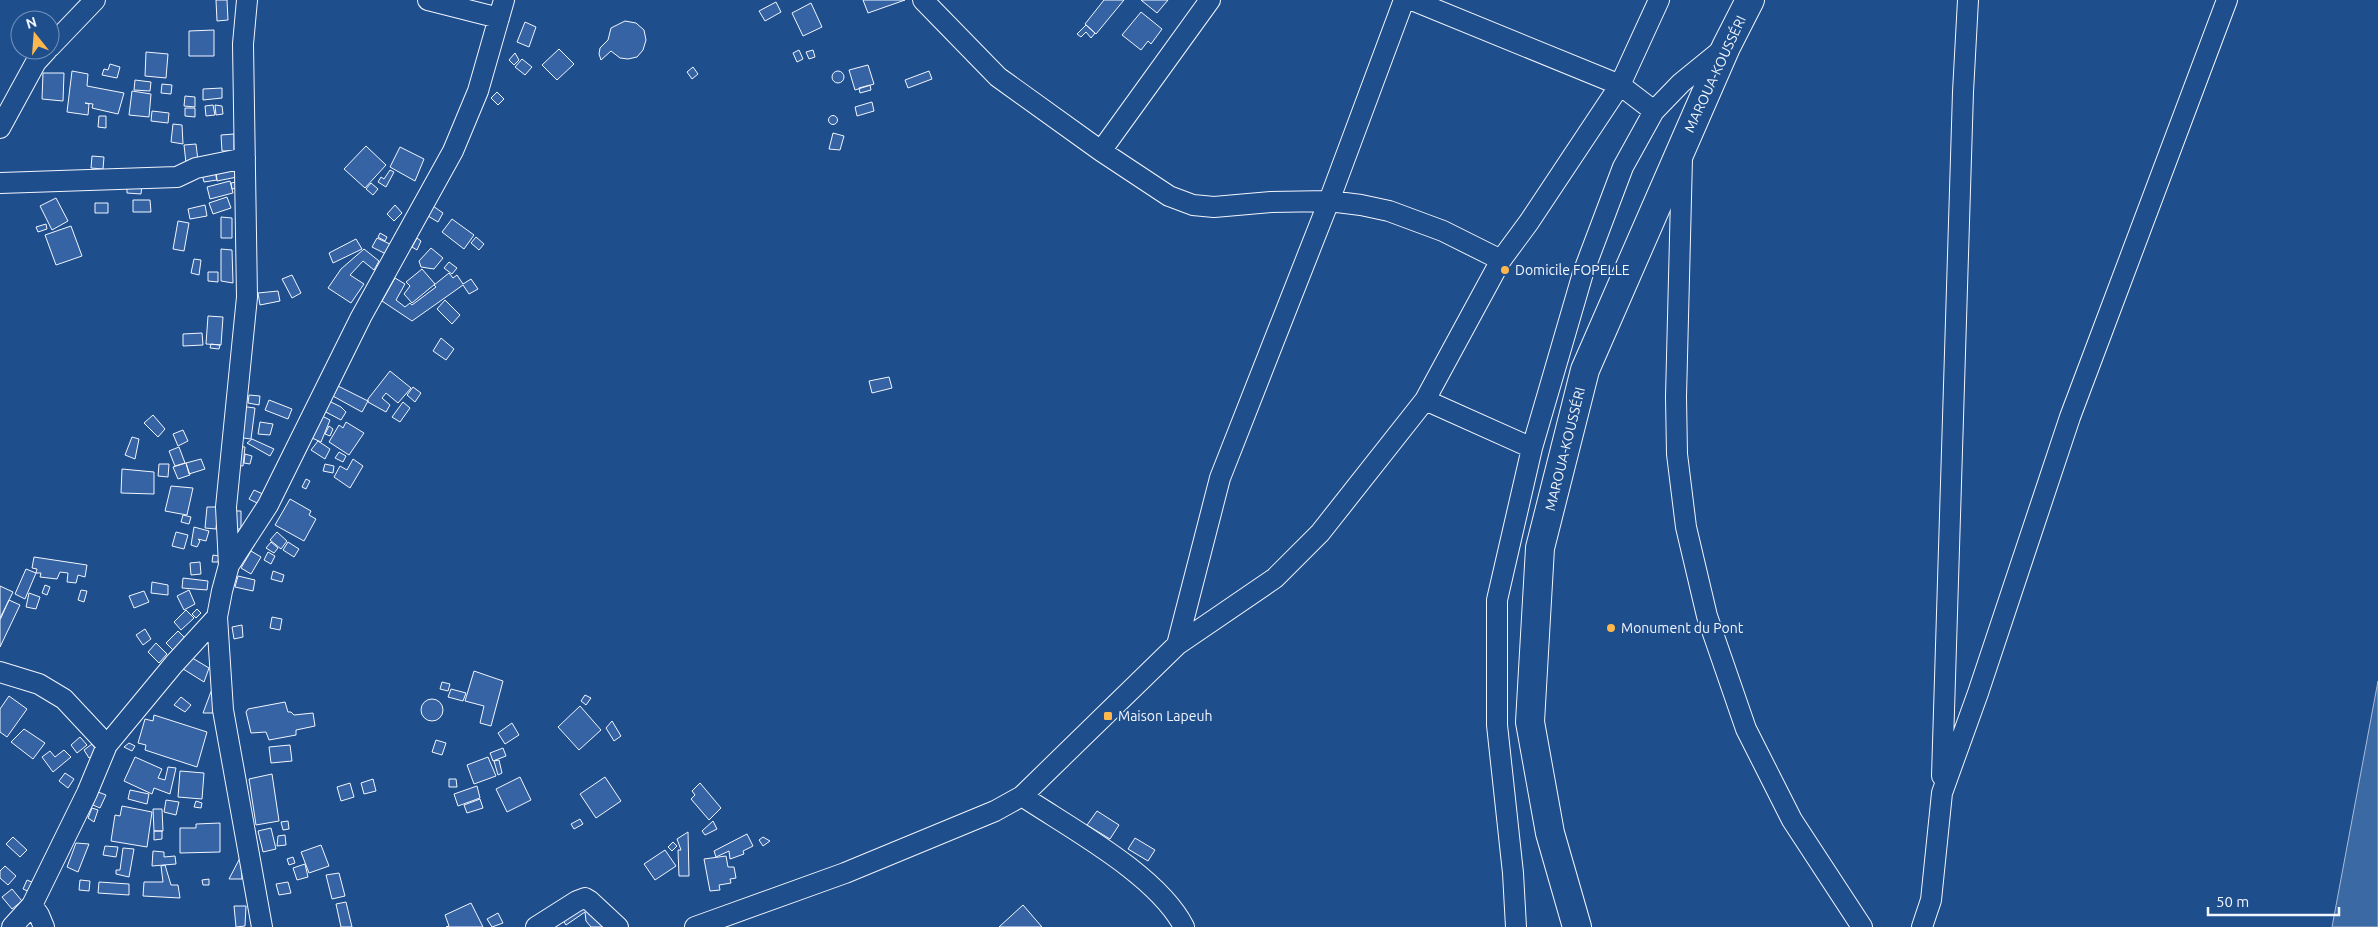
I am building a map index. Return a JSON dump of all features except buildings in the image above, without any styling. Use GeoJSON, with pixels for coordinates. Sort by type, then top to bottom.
{"type":"FeatureCollection","features":[{"type":"Feature","properties":{"kind":"highway","name":"MAROUA-KOUSSÉRI"},"geometry":{"type":"LineString","coordinates":[[1577,927],[1550,833],[1530,722],[1540,548],[1585,370],[1726,46],[1750,0]]}},
{"type":"Feature","properties":{"kind":"street"},"geometry":{"type":"LineString","coordinates":[[60,37],[95,0]]}},
{"type":"Feature","properties":{"kind":"street"},"geometry":{"type":"LineString","coordinates":[[247,0],[243,44],[247,297],[226,507],[229,565],[217,617],[223,710],[262,927]]}},
{"type":"Feature","properties":{"kind":"street"},"geometry":{"type":"LineString","coordinates":[[229,565],[268,505],[361,317],[452,151],[478,91],[502,9],[428,0]]}},
{"type":"Feature","properties":{"kind":"street"},"geometry":{"type":"LineString","coordinates":[[924,0],[998,77],[1101,151],[1170,196],[1193,205],[1214,207],[1271,202],[1329,201],[1361,205],[1403,215],[1443,231],[1501,260]]}},
{"type":"Feature","properties":{"kind":"street"},"geometry":{"type":"LineString","coordinates":[[1101,151],[1210,0]]}},
{"type":"Feature","properties":{"kind":"street"},"geometry":{"type":"LineString","coordinates":[[1177,645],[1220,478],[1329,201],[1404,0]]}},
{"type":"Feature","properties":{"kind":"street"},"geometry":{"type":"LineString","coordinates":[[1412,0],[1620,85],[1654,111]]}},
{"type":"Feature","properties":{"kind":"street"},"geometry":{"type":"LineString","coordinates":[[695,927],[846,873],[995,811],[1022,796],[1177,645],[1281,572],[1320,533],[1425,400],[1501,260],[1529,222],[1620,85],[1659,0]]}},
{"type":"Feature","properties":{"kind":"street"},"geometry":{"type":"LineString","coordinates":[[1922,927],[1931,900],[1942,793],[1962,92],[1968,0]]}},
{"type":"Feature","properties":{"kind":"street"},"geometry":{"type":"LineString","coordinates":[[1942,793],[1978,693],[2070,417],[2227,0]]}},
{"type":"Feature","properties":{"kind":"street"},"geometry":{"type":"LineString","coordinates":[[1516,927],[1513,873],[1497,725],[1497,600],[1532,448],[1583,273],[1623,167],[1654,111],[1681,83],[1726,46]]}},
{"type":"Feature","properties":{"kind":"street"},"geometry":{"type":"LineString","coordinates":[[0,128],[38,60]]}},
{"type":"Feature","properties":{"kind":"street"},"geometry":{"type":"LineString","coordinates":[[1682,148],[1676,397],[1677,454],[1686,527],[1707,616],[1746,729],[1792,820],[1862,927]]}},
{"type":"Feature","properties":{"kind":"street"},"geometry":{"type":"LineString","coordinates":[[0,183],[178,177],[196,168],[245,158]]}},
{"type":"Feature","properties":{"kind":"street"},"geometry":{"type":"LineString","coordinates":[[1425,400],[1532,448]]}},
{"type":"Feature","properties":{"kind":"street"},"geometry":{"type":"LineString","coordinates":[[12,927],[32,906],[108,745],[174,664],[217,617]]}},
{"type":"Feature","properties":{"kind":"street"},"geometry":{"type":"LineString","coordinates":[[0,672],[39,684],[64,699],[108,745]]}},
{"type":"Feature","properties":{"kind":"street"},"geometry":{"type":"LineString","coordinates":[[1022,796],[1119,860],[1154,889],[1184,927]]}},
{"type":"Feature","properties":{"kind":"street"},"geometry":{"type":"LineString","coordinates":[[536,927],[585,898],[590,900],[618,927]]}},
{"type":"Feature","properties":{"kind":"street"},"geometry":{"type":"LineString","coordinates":[[32,906],[39,915],[44,927]]}},
{"type":"Feature","properties":{"kind":"water"},"geometry":{"type":"Polygon","coordinates":[[[2378,681],[2378,927],[2332,927],[2378,681]]]}},
{"type":"Feature","properties":{"kind":"place","name":"Domicile FOPELLE"},"geometry":{"type":"Point","coordinates":[1505,270]}},
{"type":"Feature","properties":{"kind":"place","name":"Monument du Pont"},"geometry":{"type":"Point","coordinates":[1611,628]}},
{"type":"Feature","properties":{"kind":"place","name":"Maison Lapeuh"},"geometry":{"type":"Point","coordinates":[1108,716]}}]}
